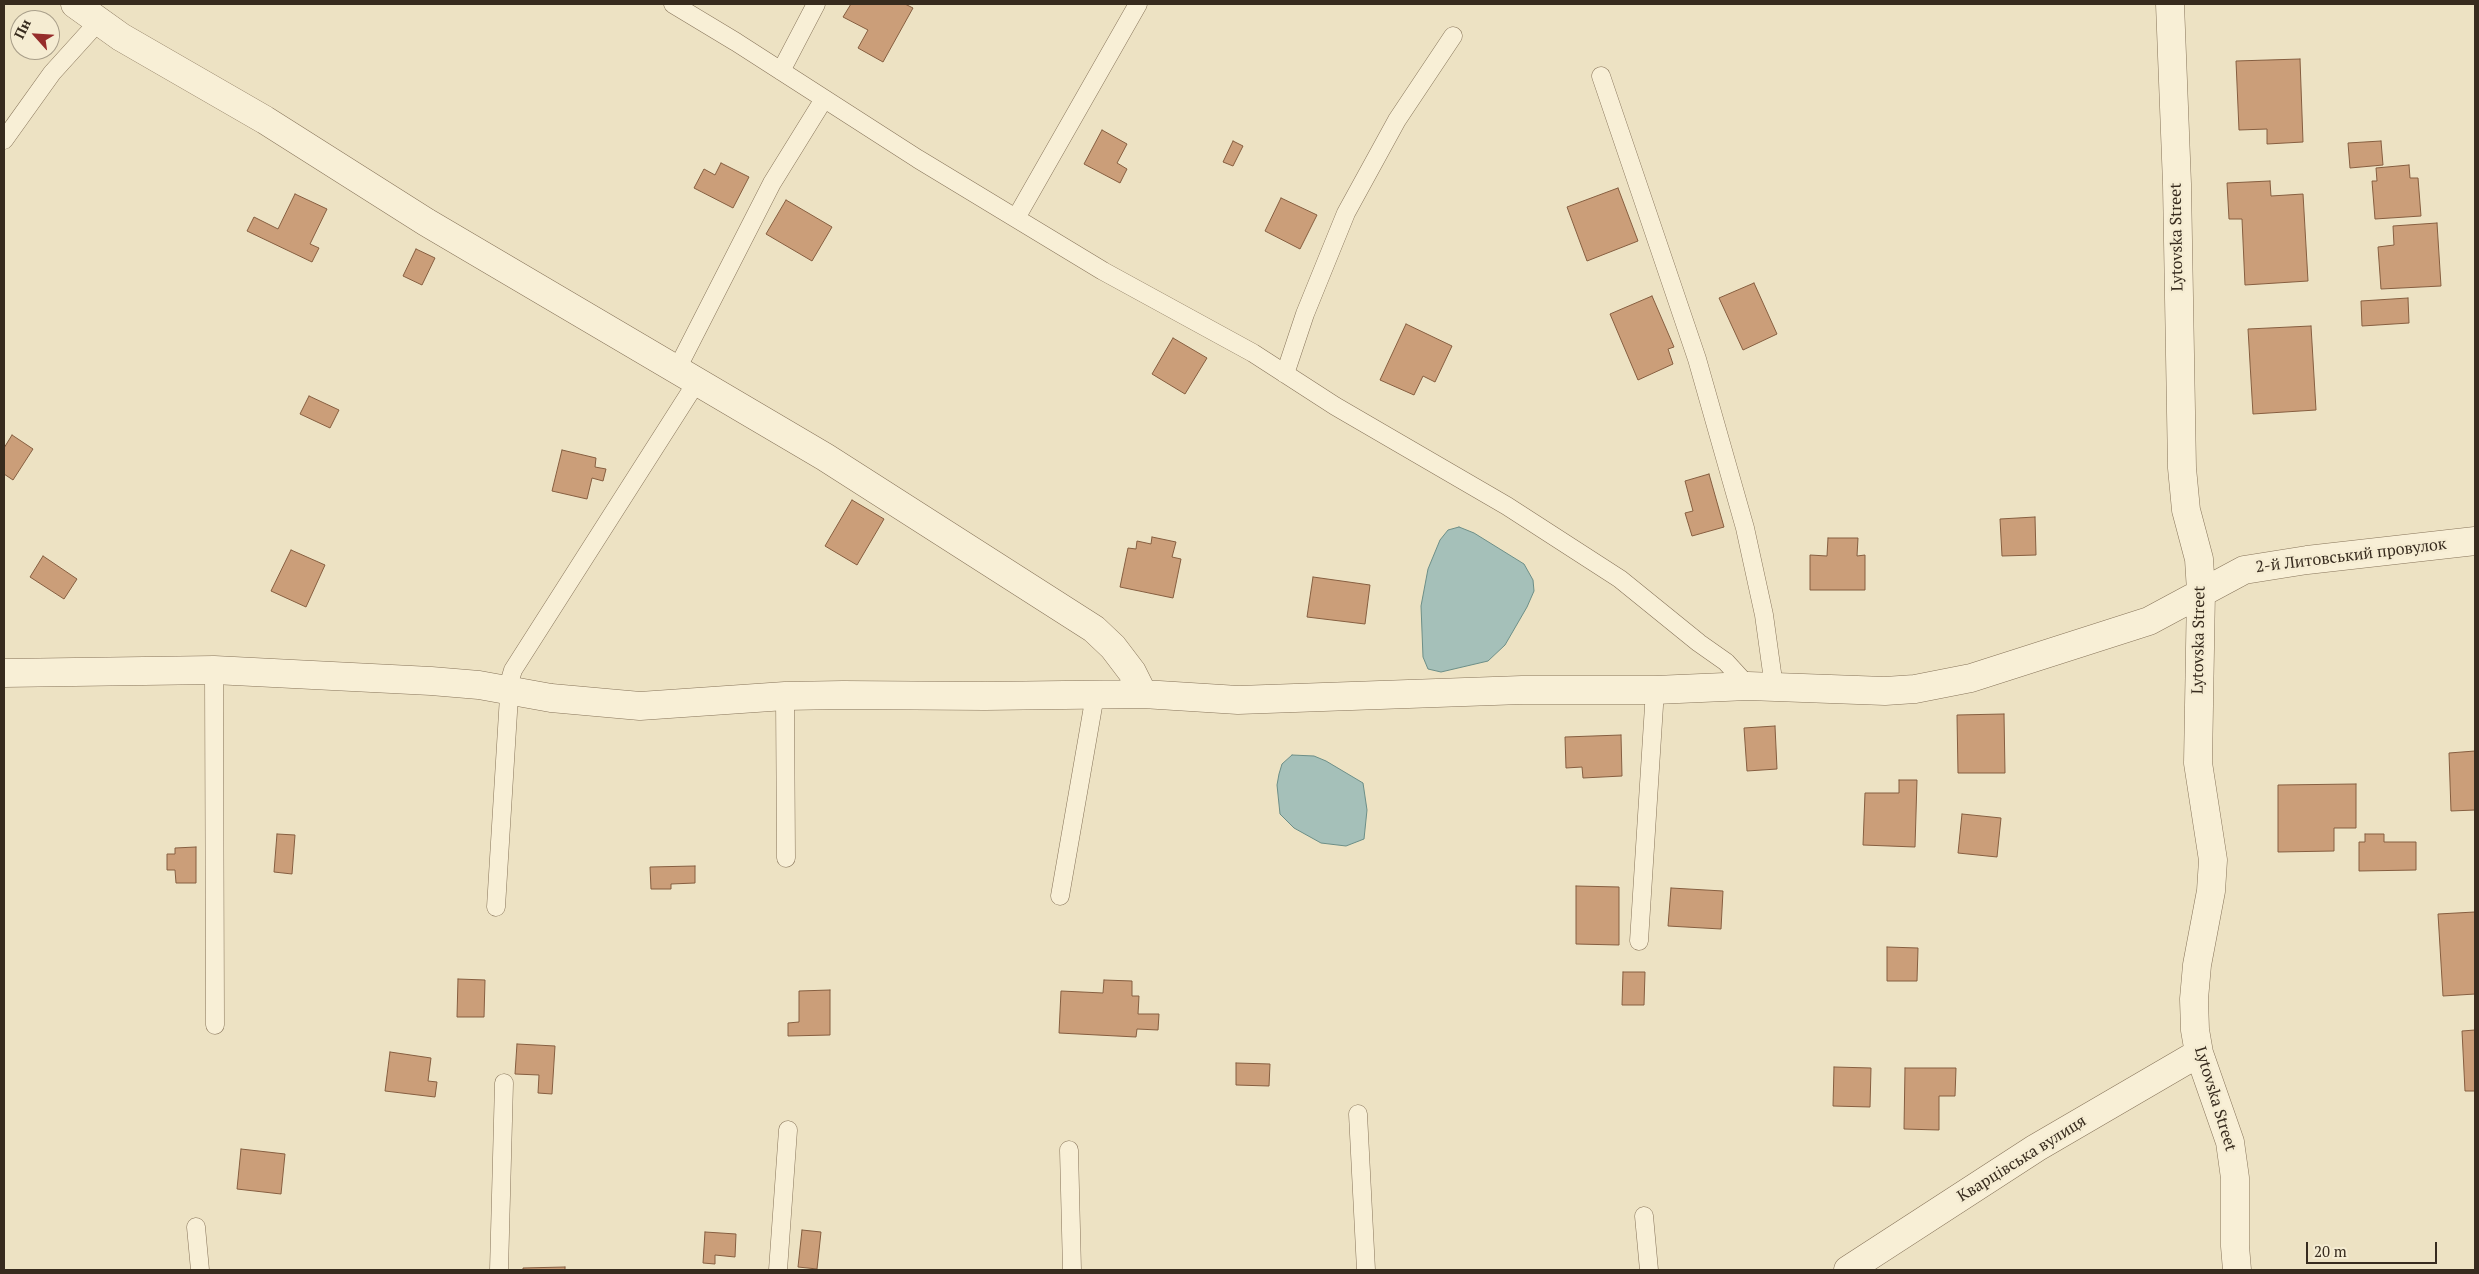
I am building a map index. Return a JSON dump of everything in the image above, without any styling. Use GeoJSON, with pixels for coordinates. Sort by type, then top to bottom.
{"type":"FeatureCollection","features":[{"type":"Feature","properties":{"kind":"street"},"geometry":{"type":"LineString","coordinates":[[74,4],[153,56],[265,120],[434,227],[876,489],[1094,628],[1118,653],[1132,672],[1143,694]]}},
{"type":"Feature","properties":{"kind":"street","name":"Lytovska Street"},"geometry":{"type":"LineString","coordinates":[[2170,4],[2177,184],[2182,468],[2186,510],[2200,559],[2198,763],[2213,860],[2211,891],[2197,965],[2194,998],[2195,1030],[2199,1053],[2230,1142],[2236,1178],[2235,1246],[2237,1270]]}},
{"type":"Feature","properties":{"kind":"street","name":"2-й Литовський провулок"},"geometry":{"type":"LineString","coordinates":[[4,673],[214,670],[431,681],[607,704],[640,706],[785,696],[1143,694],[1238,700],[1522,690],[1655,690],[1761,686],[1885,691],[1915,689],[1971,678],[2149,620],[2244,570],[2475,541]]}},
{"type":"Feature","properties":{"kind":"street","name":"Кварцівська вулиця"},"geometry":{"type":"LineString","coordinates":[[1848,1270],[2036,1148],[2199,1053]]}},
{"type":"Feature","properties":{"kind":"lane"},"geometry":{"type":"LineString","coordinates":[[673,4],[781,70],[918,159],[1016,218],[1103,270],[1254,353],[1335,406],[1507,506],[1620,579],[1700,643],[1761,686]]}},
{"type":"Feature","properties":{"kind":"lane"},"geometry":{"type":"LineString","coordinates":[[781,70],[816,4]]}},
{"type":"Feature","properties":{"kind":"lane"},"geometry":{"type":"LineString","coordinates":[[1016,218],[1138,4]]}},
{"type":"Feature","properties":{"kind":"lane"},"geometry":{"type":"LineString","coordinates":[[4,140],[52,73],[100,21]]}},
{"type":"Feature","properties":{"kind":"lane"},"geometry":{"type":"LineString","coordinates":[[1285,374],[1306,314],[1346,213],[1397,120],[1453,36]]}},
{"type":"Feature","properties":{"kind":"lane"},"geometry":{"type":"LineString","coordinates":[[1601,76],[1697,359],[1742,519],[1762,606],[1761,686]]}},
{"type":"Feature","properties":{"kind":"lane"},"geometry":{"type":"LineString","coordinates":[[496,907],[513,670],[686,377],[772,183],[824,99]]}},
{"type":"Feature","properties":{"kind":"lane"},"geometry":{"type":"LineString","coordinates":[[214,670],[216,841],[215,1025]]}},
{"type":"Feature","properties":{"kind":"lane"},"geometry":{"type":"LineString","coordinates":[[1640,941],[1655,690]]}},
{"type":"Feature","properties":{"kind":"lane"},"geometry":{"type":"LineString","coordinates":[[1060,896],[1095,695]]}},
{"type":"Feature","properties":{"kind":"lane"},"geometry":{"type":"LineString","coordinates":[[785,696],[786,858]]}},
{"type":"Feature","properties":{"kind":"lane"},"geometry":{"type":"LineString","coordinates":[[499,1270],[504,1083]]}},
{"type":"Feature","properties":{"kind":"lane"},"geometry":{"type":"LineString","coordinates":[[1358,1114],[1366,1270]]}},
{"type":"Feature","properties":{"kind":"lane"},"geometry":{"type":"LineString","coordinates":[[778,1270],[788,1130]]}},
{"type":"Feature","properties":{"kind":"lane"},"geometry":{"type":"LineString","coordinates":[[1069,1150],[1072,1270]]}},
{"type":"Feature","properties":{"kind":"lane"},"geometry":{"type":"LineString","coordinates":[[1644,1216],[1649,1270]]}},
{"type":"Feature","properties":{"kind":"lane"},"geometry":{"type":"LineString","coordinates":[[196,1227],[200,1270]]}},
{"type":"Feature","properties":{"kind":"water"},"geometry":{"type":"Polygon","coordinates":[[[1459,527],[1474,533],[1524,564],[1533,580],[1534,591],[1505,645],[1488,661],[1441,672],[1428,669],[1423,657],[1421,606],[1428,569],[1440,540],[1448,530],[1459,527]]]}},
{"type":"Feature","properties":{"kind":"water"},"geometry":{"type":"Polygon","coordinates":[[[1292,755],[1314,756],[1363,783],[1367,810],[1364,839],[1346,846],[1321,843],[1294,828],[1280,814],[1277,785],[1279,774],[1282,764],[1292,755]]]}},
{"type":"Feature","properties":{"kind":"building"},"geometry":{"type":"Polygon","coordinates":[[[851,4],[905,4],[913,8],[883,62],[858,48],[868,30],[843,17],[851,4]]]}},
{"type":"Feature","properties":{"kind":"building"},"geometry":{"type":"Polygon","coordinates":[[[2300,59],[2303,142],[2267,144],[2267,129],[2239,130],[2236,61],[2300,59]]]}},
{"type":"Feature","properties":{"kind":"building"},"geometry":{"type":"Polygon","coordinates":[[[1102,130],[1127,144],[1117,163],[1127,169],[1120,183],[1084,164],[1102,130]]]}},
{"type":"Feature","properties":{"kind":"building"},"geometry":{"type":"Polygon","coordinates":[[[1233,141],[1243,146],[1233,166],[1223,162],[1233,141]]]}},
{"type":"Feature","properties":{"kind":"building"},"geometry":{"type":"Polygon","coordinates":[[[2381,141],[2383,165],[2350,168],[2348,143],[2381,141]]]}},
{"type":"Feature","properties":{"kind":"building"},"geometry":{"type":"Polygon","coordinates":[[[721,163],[749,177],[733,208],[694,188],[704,169],[715,175],[721,163]]]}},
{"type":"Feature","properties":{"kind":"building"},"geometry":{"type":"Polygon","coordinates":[[[2409,165],[2410,178],[2418,178],[2421,216],[2375,219],[2372,181],[2377,181],[2376,168],[2409,165]]]}},
{"type":"Feature","properties":{"kind":"building"},"geometry":{"type":"Polygon","coordinates":[[[2270,181],[2271,196],[2303,194],[2308,281],[2245,285],[2242,219],[2229,219],[2227,183],[2270,181]]]}},
{"type":"Feature","properties":{"kind":"building"},"geometry":{"type":"Polygon","coordinates":[[[1618,188],[1638,241],[1587,261],[1567,207],[1618,188]]]}},
{"type":"Feature","properties":{"kind":"building"},"geometry":{"type":"Polygon","coordinates":[[[295,194],[327,209],[310,244],[319,248],[312,262],[247,231],[254,217],[278,229],[295,194]]]}},
{"type":"Feature","properties":{"kind":"building"},"geometry":{"type":"Polygon","coordinates":[[[1281,198],[1317,215],[1300,249],[1265,231],[1281,198]]]}},
{"type":"Feature","properties":{"kind":"building"},"geometry":{"type":"Polygon","coordinates":[[[786,200],[832,227],[812,261],[766,234],[786,200]]]}},
{"type":"Feature","properties":{"kind":"building"},"geometry":{"type":"Polygon","coordinates":[[[2437,223],[2441,286],[2381,289],[2378,247],[2394,245],[2393,226],[2437,223]]]}},
{"type":"Feature","properties":{"kind":"building"},"geometry":{"type":"Polygon","coordinates":[[[416,249],[435,258],[422,285],[403,276],[416,249]]]}},
{"type":"Feature","properties":{"kind":"building"},"geometry":{"type":"Polygon","coordinates":[[[1754,283],[1777,334],[1743,350],[1719,298],[1754,283]]]}},
{"type":"Feature","properties":{"kind":"building"},"geometry":{"type":"Polygon","coordinates":[[[1652,296],[1674,347],[1668,349],[1673,364],[1638,380],[1610,314],[1652,296]]]}},
{"type":"Feature","properties":{"kind":"building"},"geometry":{"type":"Polygon","coordinates":[[[2408,298],[2409,323],[2362,326],[2361,301],[2408,298]]]}},
{"type":"Feature","properties":{"kind":"building"},"geometry":{"type":"Polygon","coordinates":[[[1406,324],[1452,346],[1435,382],[1423,376],[1414,395],[1380,380],[1406,324]]]}},
{"type":"Feature","properties":{"kind":"building"},"geometry":{"type":"Polygon","coordinates":[[[2311,326],[2316,410],[2253,414],[2248,329],[2311,326]]]}},
{"type":"Feature","properties":{"kind":"building"},"geometry":{"type":"Polygon","coordinates":[[[1173,338],[1207,358],[1185,394],[1152,374],[1173,338]]]}},
{"type":"Feature","properties":{"kind":"building"},"geometry":{"type":"Polygon","coordinates":[[[309,396],[339,410],[330,428],[300,414],[309,396]]]}},
{"type":"Feature","properties":{"kind":"building"},"geometry":{"type":"Polygon","coordinates":[[[12,435],[33,449],[13,480],[4,474],[4,448],[12,435]]]}},
{"type":"Feature","properties":{"kind":"building"},"geometry":{"type":"Polygon","coordinates":[[[562,450],[596,458],[595,467],[606,469],[603,481],[592,478],[587,499],[552,491],[562,450]]]}},
{"type":"Feature","properties":{"kind":"building"},"geometry":{"type":"Polygon","coordinates":[[[1709,474],[1724,527],[1692,536],[1685,513],[1693,511],[1685,481],[1709,474]]]}},
{"type":"Feature","properties":{"kind":"building"},"geometry":{"type":"Polygon","coordinates":[[[852,500],[884,519],[857,565],[825,546],[852,500]]]}},
{"type":"Feature","properties":{"kind":"building"},"geometry":{"type":"Polygon","coordinates":[[[2035,517],[2036,555],[2002,556],[2000,519],[2035,517]]]}},
{"type":"Feature","properties":{"kind":"building"},"geometry":{"type":"Polygon","coordinates":[[[1152,537],[1176,542],[1172,557],[1181,559],[1173,598],[1120,587],[1128,548],[1136,549],[1137,541],[1151,544],[1152,537]]]}},
{"type":"Feature","properties":{"kind":"building"},"geometry":{"type":"Polygon","coordinates":[[[1828,538],[1858,538],[1857,556],[1865,555],[1865,590],[1810,590],[1810,555],[1827,556],[1828,538]]]}},
{"type":"Feature","properties":{"kind":"building"},"geometry":{"type":"Polygon","coordinates":[[[291,550],[325,565],[306,607],[271,591],[291,550]]]}},
{"type":"Feature","properties":{"kind":"building"},"geometry":{"type":"Polygon","coordinates":[[[43,556],[77,579],[64,599],[30,577],[43,556]]]}},
{"type":"Feature","properties":{"kind":"building"},"geometry":{"type":"Polygon","coordinates":[[[1313,577],[1370,585],[1365,624],[1307,617],[1313,577]]]}},
{"type":"Feature","properties":{"kind":"building"},"geometry":{"type":"Polygon","coordinates":[[[2004,714],[2005,773],[1958,773],[1957,715],[2004,714]]]}},
{"type":"Feature","properties":{"kind":"building"},"geometry":{"type":"Polygon","coordinates":[[[1775,726],[1777,769],[1747,771],[1744,728],[1775,726]]]}},
{"type":"Feature","properties":{"kind":"building"},"geometry":{"type":"Polygon","coordinates":[[[1621,735],[1622,776],[1583,778],[1582,767],[1566,768],[1565,737],[1621,735]]]}},
{"type":"Feature","properties":{"kind":"building"},"geometry":{"type":"Polygon","coordinates":[[[2475,751],[2475,810],[2451,811],[2449,753],[2475,751]]]}},
{"type":"Feature","properties":{"kind":"building"},"geometry":{"type":"Polygon","coordinates":[[[1899,780],[1917,780],[1915,847],[1863,845],[1865,793],[1899,793],[1899,780]]]}},
{"type":"Feature","properties":{"kind":"building"},"geometry":{"type":"Polygon","coordinates":[[[2356,784],[2356,828],[2334,828],[2334,851],[2278,852],[2278,785],[2356,784]]]}},
{"type":"Feature","properties":{"kind":"building"},"geometry":{"type":"Polygon","coordinates":[[[1962,814],[2001,818],[1997,857],[1958,853],[1962,814]]]}},
{"type":"Feature","properties":{"kind":"building"},"geometry":{"type":"Polygon","coordinates":[[[277,834],[295,835],[292,874],[274,872],[277,834]]]}},
{"type":"Feature","properties":{"kind":"building"},"geometry":{"type":"Polygon","coordinates":[[[2365,834],[2384,834],[2384,842],[2416,842],[2416,870],[2359,871],[2359,842],[2365,842],[2365,834]]]}},
{"type":"Feature","properties":{"kind":"building"},"geometry":{"type":"Polygon","coordinates":[[[196,847],[196,883],[176,883],[175,870],[167,870],[167,854],[175,854],[175,848],[196,847]]]}},
{"type":"Feature","properties":{"kind":"building"},"geometry":{"type":"Polygon","coordinates":[[[695,866],[695,883],[671,884],[671,889],[651,889],[650,867],[695,866]]]}},
{"type":"Feature","properties":{"kind":"building"},"geometry":{"type":"Polygon","coordinates":[[[1576,886],[1619,887],[1619,945],[1576,944],[1576,886]]]}},
{"type":"Feature","properties":{"kind":"building"},"geometry":{"type":"Polygon","coordinates":[[[1671,888],[1723,891],[1721,929],[1668,926],[1671,888]]]}},
{"type":"Feature","properties":{"kind":"building"},"geometry":{"type":"Polygon","coordinates":[[[2475,912],[2475,994],[2443,996],[2438,914],[2475,912]]]}},
{"type":"Feature","properties":{"kind":"building"},"geometry":{"type":"Polygon","coordinates":[[[1887,947],[1918,948],[1917,981],[1887,981],[1887,947]]]}},
{"type":"Feature","properties":{"kind":"building"},"geometry":{"type":"Polygon","coordinates":[[[1623,972],[1645,972],[1644,1005],[1622,1005],[1623,972]]]}},
{"type":"Feature","properties":{"kind":"building"},"geometry":{"type":"Polygon","coordinates":[[[458,979],[485,980],[484,1017],[457,1017],[458,979]]]}},
{"type":"Feature","properties":{"kind":"building"},"geometry":{"type":"Polygon","coordinates":[[[1104,980],[1132,981],[1132,996],[1139,996],[1138,1014],[1159,1014],[1158,1030],[1137,1029],[1136,1037],[1059,1033],[1061,991],[1103,993],[1104,980]]]}},
{"type":"Feature","properties":{"kind":"building"},"geometry":{"type":"Polygon","coordinates":[[[830,990],[830,1035],[788,1036],[788,1023],[799,1022],[799,991],[830,990]]]}},
{"type":"Feature","properties":{"kind":"building"},"geometry":{"type":"Polygon","coordinates":[[[2475,1030],[2475,1091],[2465,1091],[2462,1031],[2475,1030]]]}},
{"type":"Feature","properties":{"kind":"building"},"geometry":{"type":"Polygon","coordinates":[[[517,1044],[555,1046],[552,1094],[538,1093],[539,1075],[515,1074],[517,1044]]]}},
{"type":"Feature","properties":{"kind":"building"},"geometry":{"type":"Polygon","coordinates":[[[390,1052],[431,1058],[428,1081],[437,1082],[435,1097],[385,1091],[390,1052]]]}},
{"type":"Feature","properties":{"kind":"building"},"geometry":{"type":"Polygon","coordinates":[[[1236,1063],[1270,1064],[1269,1086],[1236,1085],[1236,1063]]]}},
{"type":"Feature","properties":{"kind":"building"},"geometry":{"type":"Polygon","coordinates":[[[1834,1067],[1871,1068],[1870,1107],[1833,1106],[1834,1067]]]}},
{"type":"Feature","properties":{"kind":"building"},"geometry":{"type":"Polygon","coordinates":[[[1905,1068],[1956,1068],[1955,1096],[1939,1096],[1939,1130],[1904,1129],[1905,1068]]]}},
{"type":"Feature","properties":{"kind":"building"},"geometry":{"type":"Polygon","coordinates":[[[241,1149],[285,1154],[281,1194],[237,1189],[241,1149]]]}},
{"type":"Feature","properties":{"kind":"building"},"geometry":{"type":"Polygon","coordinates":[[[802,1230],[821,1232],[817,1269],[798,1267],[802,1230]]]}},
{"type":"Feature","properties":{"kind":"building"},"geometry":{"type":"Polygon","coordinates":[[[705,1232],[736,1234],[735,1257],[715,1255],[715,1264],[703,1263],[705,1232]]]}},
{"type":"Feature","properties":{"kind":"building"},"geometry":{"type":"Polygon","coordinates":[[[565,1267],[565,1270],[523,1270],[523,1268],[565,1267]]]}}]}
